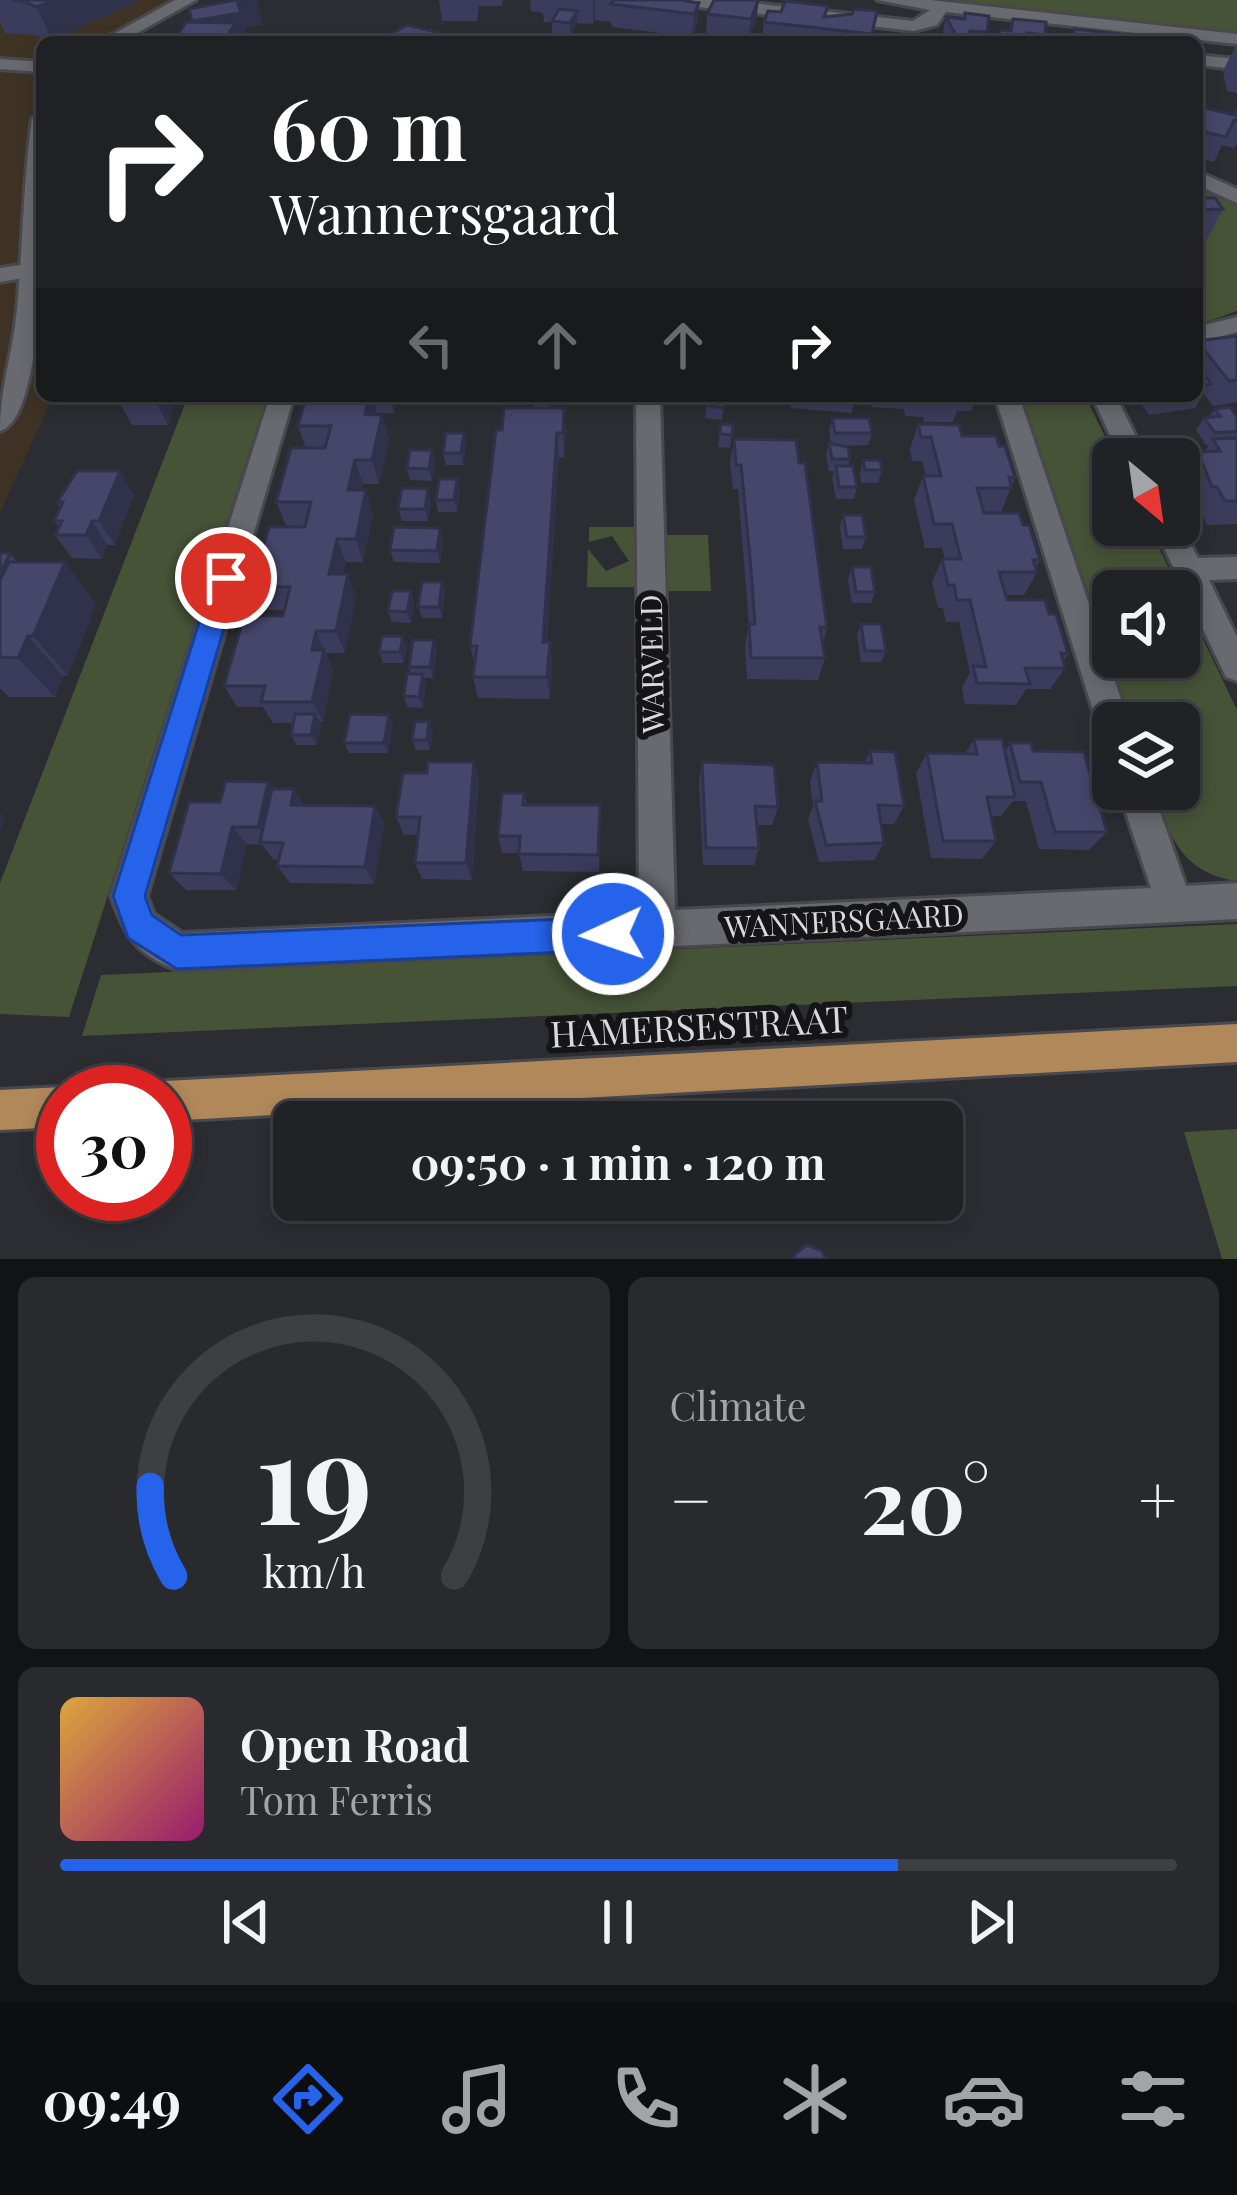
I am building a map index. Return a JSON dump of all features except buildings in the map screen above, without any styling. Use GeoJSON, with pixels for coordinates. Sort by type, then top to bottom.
{"type":"FeatureCollection","features":[{"type":"Feature","properties":{"kind":"main road","name":"HAMERSESTRAAT"},"geometry":{"type":"LineString","coordinates":[[192,1100],[1237,1043]]}},
{"type":"Feature","properties":{"kind":"main road"},"geometry":{"type":"LineString","coordinates":[[0,1110],[36,1108]]}},
{"type":"Feature","properties":{"kind":"street"},"geometry":{"type":"LineString","coordinates":[[119,36],[188,0]]}},
{"type":"Feature","properties":{"kind":"street"},"geometry":{"type":"LineString","coordinates":[[680,0],[914,26],[931,21],[941,7]]}},
{"type":"Feature","properties":{"kind":"street"},"geometry":{"type":"LineString","coordinates":[[884,0],[1237,39]]}},
{"type":"Feature","properties":{"kind":"street"},"geometry":{"type":"LineString","coordinates":[[1048,19],[1060,36]]}},
{"type":"Feature","properties":{"kind":"street"},"geometry":{"type":"LineString","coordinates":[[1203,61],[1237,64]]}},
{"type":"Feature","properties":{"kind":"street"},"geometry":{"type":"LineString","coordinates":[[0,64],[36,67]]}},
{"type":"Feature","properties":{"kind":"street"},"geometry":{"type":"LineString","coordinates":[[1203,180],[1237,197]]}},
{"type":"Feature","properties":{"kind":"street"},"geometry":{"type":"LineString","coordinates":[[0,422],[12,399],[28,328],[27,271],[36,182]]}},
{"type":"Feature","properties":{"kind":"street"},"geometry":{"type":"LineString","coordinates":[[0,275],[27,271]]}},
{"type":"Feature","properties":{"kind":"street"},"geometry":{"type":"LineString","coordinates":[[1203,333],[1237,324]]}},
{"type":"Feature","properties":{"kind":"street","name":"WANNERSGAARD"},"geometry":{"type":"LineString","coordinates":[[280,402],[129,896],[140,926],[177,952],[1237,901]]}},
{"type":"Feature","properties":{"kind":"street","name":"WARVELD"},"geometry":{"type":"LineString","coordinates":[[648,402],[657,932]]}},
{"type":"Feature","properties":{"kind":"street"},"geometry":{"type":"LineString","coordinates":[[1009,402],[1106,702]]}},
{"type":"Feature","properties":{"kind":"street"},"geometry":{"type":"LineString","coordinates":[[1106,402],[1124,438]]}},
{"type":"Feature","properties":{"kind":"street"},"geometry":{"type":"LineString","coordinates":[[1177,546],[1189,570],[1237,568]]}},
{"type":"Feature","properties":{"kind":"street"},"geometry":{"type":"LineString","coordinates":[[1200,592],[1237,668]]}},
{"type":"Feature","properties":{"kind":"street"},"geometry":{"type":"LineString","coordinates":[[1143,810],[1175,904]]}},
{"type":"Feature","properties":{"kind":"shaded area"},"geometry":{"type":"Polygon","coordinates":[[[0,0],[189,0],[135,36],[36,36],[36,402],[50,402],[0,513],[0,0]]]}},
{"type":"Feature","properties":{"kind":"green space"},"geometry":{"type":"Polygon","coordinates":[[[915,0],[1237,0],[1237,34],[915,0]]]}},
{"type":"Feature","properties":{"kind":"green space"},"geometry":{"type":"Polygon","coordinates":[[[1203,186],[1237,204],[1237,311],[1203,323],[1203,186]]]}},
{"type":"Feature","properties":{"kind":"green space"},"geometry":{"type":"Polygon","coordinates":[[[186,402],[265,402],[69,1017],[0,1014],[0,883],[186,402]]]}},
{"type":"Feature","properties":{"kind":"green space"},"geometry":{"type":"Polygon","coordinates":[[[1024,402],[1088,402],[1106,438],[1092,438],[1092,546],[1158,546],[1170,570],[1092,570],[1092,604],[1024,402]]]}},
{"type":"Feature","properties":{"kind":"green space"},"geometry":{"type":"Polygon","coordinates":[[[589,527],[636,527],[636,587],[587,587],[588,549],[606,571],[629,561],[612,536],[589,542],[589,527]]]}},
{"type":"Feature","properties":{"kind":"green space"},"geometry":{"type":"Polygon","coordinates":[[[662,535],[708,535],[711,591],[663,591],[662,535]]]}},
{"type":"Feature","properties":{"kind":"green space"},"geometry":{"type":"Polygon","coordinates":[[[1200,633],[1237,710],[1237,881],[1203,870],[1172,837],[1162,810],[1200,810],[1200,702],[1125,702],[1117,678],[1200,678],[1200,633]]]}},
{"type":"Feature","properties":{"kind":"green space"},"geometry":{"type":"Polygon","coordinates":[[[1237,924],[1237,986],[82,1036],[101,975],[1237,924]]]}},
{"type":"Feature","properties":{"kind":"green space"},"geometry":{"type":"Polygon","coordinates":[[[1237,1129],[1237,1259],[1222,1259],[1184,1132],[1237,1129]]]}},
{"type":"Feature","properties":{"kind":"route"},"geometry":{"type":"LineString","coordinates":[[226,578],[129,896],[140,926],[177,952],[613,934]]}}]}
